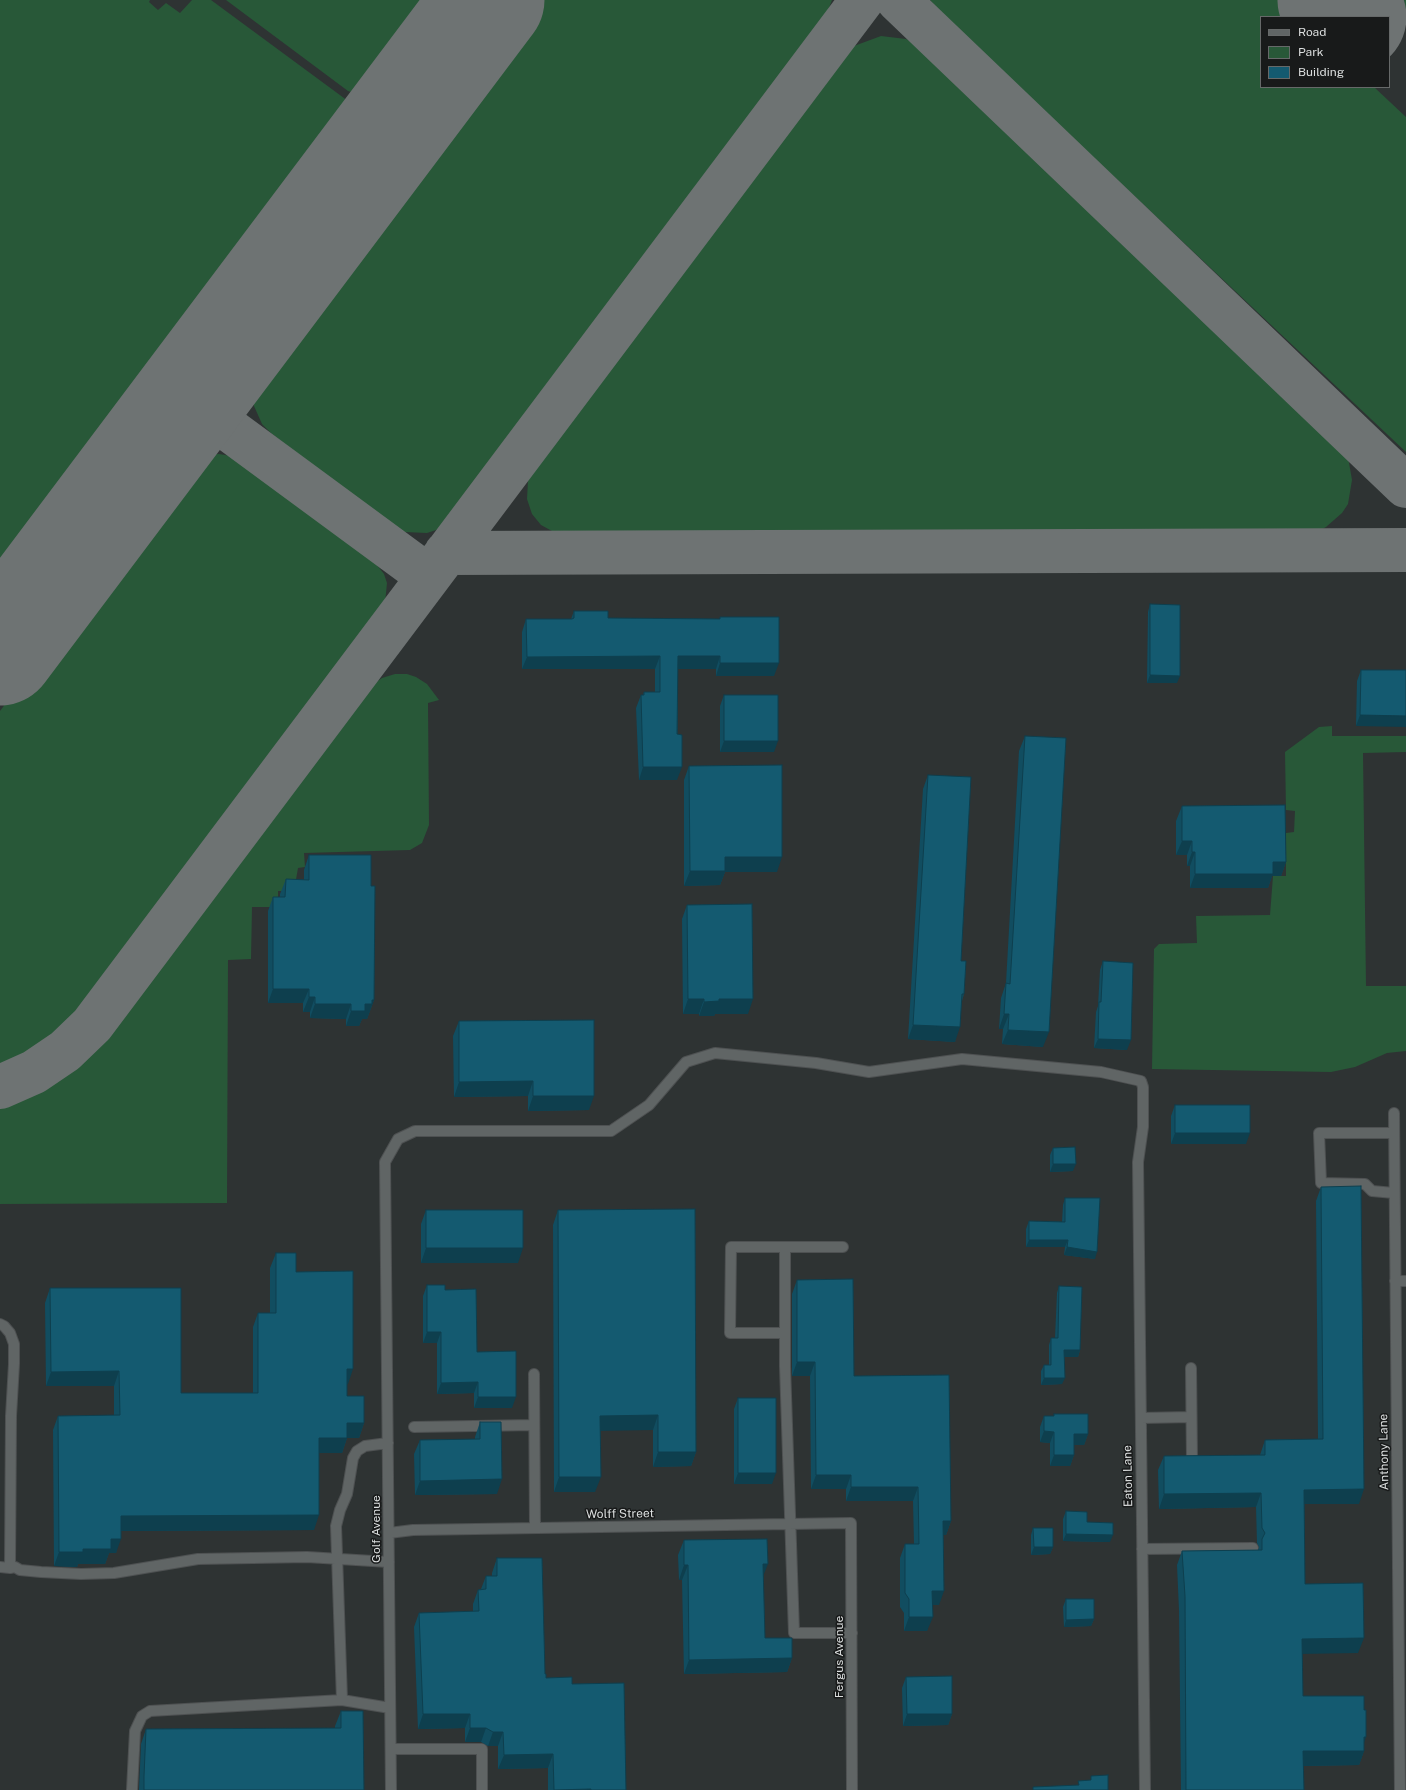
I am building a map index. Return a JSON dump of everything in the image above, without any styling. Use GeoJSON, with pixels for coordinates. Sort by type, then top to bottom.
{"type":"FeatureCollection","features":[{"type":"Feature","properties":{"kind":"street","name":"Eaton Lane"},"geometry":{"type":"LineString","coordinates":[[386,1268],[385,1162],[398,1139],[415,1131],[611,1131],[649,1106],[686,1062],[715,1053],[816,1063],[869,1072],[962,1059],[1101,1072],[1141,1081],[1143,1087],[1143,1127],[1138,1162],[1145,1790]]}},
{"type":"Feature","properties":{"kind":"street","name":"Anthony Lane"},"geometry":{"type":"LineString","coordinates":[[1394,1113],[1395,1281],[1402,1620],[1403,1736],[1400,1790]]}},
{"type":"Feature","properties":{"kind":"street"},"geometry":{"type":"LineString","coordinates":[[1394,1133],[1319,1133],[1321,1183],[1365,1184],[1372,1191],[1394,1193]]}},
{"type":"Feature","properties":{"kind":"street"},"geometry":{"type":"LineString","coordinates":[[785,1247],[785,1333],[792,1525],[794,1633],[852,1633]]}},
{"type":"Feature","properties":{"kind":"street"},"geometry":{"type":"LineString","coordinates":[[785,1333],[730,1333],[731,1248],[843,1247]]}},
{"type":"Feature","properties":{"kind":"street","name":"Golf Avenue"},"geometry":{"type":"LineString","coordinates":[[386,1268],[391,1790]]}},
{"type":"Feature","properties":{"kind":"street"},"geometry":{"type":"LineString","coordinates":[[1395,1281],[1406,1281]]}},
{"type":"Feature","properties":{"kind":"street"},"geometry":{"type":"LineString","coordinates":[[0,1324],[10,1333],[14,1344],[5,1568],[15,1567],[20,1570],[81,1574],[114,1573],[198,1559],[336,1557],[389,1562]]}},
{"type":"Feature","properties":{"kind":"street"},"geometry":{"type":"LineString","coordinates":[[1191,1368],[1192,1462]]}},
{"type":"Feature","properties":{"kind":"street"},"geometry":{"type":"LineString","coordinates":[[534,1374],[535,1528]]}},
{"type":"Feature","properties":{"kind":"street"},"geometry":{"type":"LineString","coordinates":[[0,1412],[11,1411]]}},
{"type":"Feature","properties":{"kind":"street"},"geometry":{"type":"LineString","coordinates":[[1141,1418],[1191,1417]]}},
{"type":"Feature","properties":{"kind":"street"},"geometry":{"type":"LineString","coordinates":[[414,1427],[534,1424]]}},
{"type":"Feature","properties":{"kind":"street"},"geometry":{"type":"LineString","coordinates":[[342,1700],[336,1526],[340,1510],[347,1494],[353,1458],[357,1451],[365,1446],[388,1443]]}},
{"type":"Feature","properties":{"kind":"street","name":"Wolff Street"},"geometry":{"type":"LineString","coordinates":[[389,1533],[413,1530],[851,1523]]}},
{"type":"Feature","properties":{"kind":"street","name":"Fergus Avenue"},"geometry":{"type":"LineString","coordinates":[[851,1523],[852,1790]]}},
{"type":"Feature","properties":{"kind":"street"},"geometry":{"type":"LineString","coordinates":[[1142,1549],[1253,1548]]}},
{"type":"Feature","properties":{"kind":"street"},"geometry":{"type":"LineString","coordinates":[[132,1790],[135,1731],[142,1716],[150,1711],[342,1700],[390,1708]]}},
{"type":"Feature","properties":{"kind":"street"},"geometry":{"type":"LineString","coordinates":[[391,1749],[482,1749],[482,1790]]}},
{"type":"Feature","properties":{"kind":"green space"},"geometry":{"type":"Polygon","coordinates":[[[0,0],[150,0],[149,2],[158,10],[166,3],[180,13],[192,0],[211,0],[348,101],[351,106],[353,117],[0,585],[0,0]]]}},
{"type":"Feature","properties":{"kind":"green space"},"geometry":{"type":"Polygon","coordinates":[[[226,0],[440,0],[369,95],[360,95],[348,91],[226,0]]]}},
{"type":"Feature","properties":{"kind":"green space"},"geometry":{"type":"Polygon","coordinates":[[[534,0],[832,0],[820,25],[446,523],[436,530],[427,533],[405,532],[396,528],[272,434],[262,424],[254,406],[252,394],[253,376],[255,371],[534,0]]]}},
{"type":"Feature","properties":{"kind":"green space"},"geometry":{"type":"Polygon","coordinates":[[[930,0],[1282,0],[1299,16],[1260,16],[1260,88],[1375,88],[1406,117],[1406,452],[942,15],[930,0]]]}},
{"type":"Feature","properties":{"kind":"green space"},"geometry":{"type":"Polygon","coordinates":[[[1390,0],[1406,0],[1406,15],[1390,0]]]}},
{"type":"Feature","properties":{"kind":"green space"},"geometry":{"type":"Polygon","coordinates":[[[881,36],[906,39],[924,49],[1334,437],[1343,447],[1348,457],[1352,480],[1348,504],[1342,513],[1326,527],[1306,538],[572,536],[552,531],[541,525],[532,514],[527,499],[528,481],[534,467],[841,59],[854,46],[881,36]]]}},
{"type":"Feature","properties":{"kind":"green space"},"geometry":{"type":"Polygon","coordinates":[[[219,454],[231,456],[244,461],[369,555],[384,574],[387,583],[385,603],[87,1000],[57,1032],[39,1046],[0,1066],[0,711],[185,465],[208,455],[219,454]]]}},
{"type":"Feature","properties":{"kind":"green space"},"geometry":{"type":"Polygon","coordinates":[[[395,674],[407,674],[416,677],[427,684],[439,700],[428,703],[429,825],[422,843],[410,850],[304,853],[305,867],[298,868],[294,891],[278,891],[278,907],[252,907],[251,959],[228,960],[227,1203],[0,1204],[0,1107],[36,1092],[63,1076],[105,1039],[369,687],[382,678],[395,674]]]}},
{"type":"Feature","properties":{"kind":"green space"},"geometry":{"type":"Polygon","coordinates":[[[1332,726],[1332,736],[1406,736],[1406,752],[1363,753],[1366,986],[1406,986],[1406,1051],[1387,1053],[1355,1067],[1331,1072],[1152,1069],[1154,949],[1159,944],[1197,943],[1196,916],[1270,915],[1273,876],[1286,876],[1286,833],[1294,832],[1295,811],[1286,810],[1285,752],[1319,727],[1332,726]]]}},
{"type":"Feature","properties":{"kind":"building"},"geometry":{"type":"Polygon","coordinates":[[[1150,604],[1180,605],[1180,676],[1150,675],[1150,604]]]}},
{"type":"Feature","properties":{"kind":"building"},"geometry":{"type":"Polygon","coordinates":[[[574,611],[608,611],[608,618],[720,619],[720,617],[779,617],[779,663],[720,663],[720,656],[678,656],[677,734],[682,735],[682,767],[643,767],[641,695],[644,695],[644,692],[660,692],[660,656],[527,657],[526,619],[572,619],[574,618],[574,611]]]}},
{"type":"Feature","properties":{"kind":"building"},"geometry":{"type":"Polygon","coordinates":[[[1361,670],[1406,670],[1406,716],[1360,715],[1361,670]]]}},
{"type":"Feature","properties":{"kind":"building"},"geometry":{"type":"Polygon","coordinates":[[[724,695],[778,695],[778,741],[724,741],[724,695]]]}},
{"type":"Feature","properties":{"kind":"building"},"geometry":{"type":"Polygon","coordinates":[[[1025,736],[1066,738],[1049,1032],[1008,1030],[1009,1014],[1004,1014],[1006,983],[1010,984],[1025,736]]]}},
{"type":"Feature","properties":{"kind":"building"},"geometry":{"type":"Polygon","coordinates":[[[782,765],[782,857],[725,857],[725,871],[690,871],[689,766],[782,765]]]}},
{"type":"Feature","properties":{"kind":"building"},"geometry":{"type":"Polygon","coordinates":[[[928,775],[971,777],[961,961],[966,961],[960,1027],[913,1025],[928,775]]]}},
{"type":"Feature","properties":{"kind":"building"},"geometry":{"type":"Polygon","coordinates":[[[1285,805],[1286,862],[1273,862],[1273,874],[1195,874],[1195,852],[1192,852],[1192,841],[1182,841],[1182,806],[1285,805]]]}},
{"type":"Feature","properties":{"kind":"building"},"geometry":{"type":"Polygon","coordinates":[[[309,855],[371,855],[371,886],[375,886],[374,1000],[372,1000],[372,1004],[365,1004],[365,1011],[351,1011],[351,1004],[315,1004],[315,997],[309,997],[309,989],[273,989],[273,897],[285,897],[286,879],[309,880],[309,855]]]}},
{"type":"Feature","properties":{"kind":"building"},"geometry":{"type":"Polygon","coordinates":[[[752,904],[753,999],[719,999],[719,1001],[704,1002],[704,999],[688,999],[687,905],[752,904]]]}},
{"type":"Feature","properties":{"kind":"building"},"geometry":{"type":"Polygon","coordinates":[[[1103,961],[1133,963],[1131,1040],[1098,1039],[1099,1002],[1101,1002],[1103,961]]]}},
{"type":"Feature","properties":{"kind":"building"},"geometry":{"type":"Polygon","coordinates":[[[594,1020],[594,1096],[533,1096],[533,1081],[459,1082],[459,1021],[594,1020]]]}},
{"type":"Feature","properties":{"kind":"building"},"geometry":{"type":"Polygon","coordinates":[[[1175,1105],[1250,1105],[1250,1133],[1175,1133],[1175,1105]]]}},
{"type":"Feature","properties":{"kind":"building"},"geometry":{"type":"Polygon","coordinates":[[[1075,1147],[1076,1164],[1053,1164],[1053,1148],[1075,1147]]]}},
{"type":"Feature","properties":{"kind":"building"},"geometry":{"type":"Polygon","coordinates":[[[1361,1186],[1364,1489],[1304,1490],[1305,1584],[1363,1583],[1364,1638],[1302,1639],[1303,1696],[1364,1696],[1364,1710],[1366,1710],[1366,1737],[1364,1737],[1364,1751],[1303,1751],[1304,1790],[1186,1790],[1185,1596],[1182,1551],[1262,1550],[1262,1539],[1265,1533],[1262,1528],[1261,1493],[1164,1494],[1164,1456],[1265,1455],[1265,1440],[1323,1439],[1321,1187],[1361,1186]]]}},
{"type":"Feature","properties":{"kind":"building"},"geometry":{"type":"Polygon","coordinates":[[[1065,1198],[1100,1198],[1097,1252],[1067,1247],[1068,1240],[1029,1240],[1029,1221],[1065,1222],[1065,1198]]]}},
{"type":"Feature","properties":{"kind":"building"},"geometry":{"type":"Polygon","coordinates":[[[695,1209],[696,1452],[658,1452],[658,1415],[600,1416],[601,1477],[559,1477],[558,1210],[695,1209]]]}},
{"type":"Feature","properties":{"kind":"building"},"geometry":{"type":"Polygon","coordinates":[[[426,1210],[523,1210],[523,1248],[426,1248],[426,1210]]]}},
{"type":"Feature","properties":{"kind":"building"},"geometry":{"type":"Polygon","coordinates":[[[276,1253],[296,1253],[296,1272],[353,1271],[353,1369],[347,1369],[347,1396],[364,1396],[364,1423],[347,1423],[347,1438],[319,1438],[319,1515],[121,1516],[121,1539],[111,1539],[111,1549],[83,1549],[83,1552],[59,1552],[58,1416],[120,1415],[119,1371],[51,1372],[50,1288],[181,1288],[181,1393],[258,1393],[258,1313],[276,1313],[276,1253]]]}},
{"type":"Feature","properties":{"kind":"building"},"geometry":{"type":"Polygon","coordinates":[[[853,1279],[854,1376],[949,1375],[951,1521],[943,1521],[944,1591],[932,1591],[933,1617],[909,1617],[909,1599],[905,1593],[905,1544],[919,1544],[918,1487],[851,1487],[851,1475],[816,1475],[815,1362],[797,1362],[797,1280],[853,1279]]]}},
{"type":"Feature","properties":{"kind":"building"},"geometry":{"type":"Polygon","coordinates":[[[427,1285],[445,1285],[445,1290],[476,1289],[477,1352],[516,1351],[516,1397],[478,1397],[478,1382],[441,1383],[441,1332],[427,1332],[427,1285]]]}},
{"type":"Feature","properties":{"kind":"building"},"geometry":{"type":"Polygon","coordinates":[[[1059,1286],[1082,1287],[1080,1350],[1064,1350],[1065,1378],[1044,1378],[1044,1365],[1051,1365],[1051,1338],[1058,1338],[1059,1286]]]}},
{"type":"Feature","properties":{"kind":"building"},"geometry":{"type":"Polygon","coordinates":[[[738,1398],[776,1398],[776,1473],[738,1473],[738,1398]]]}},
{"type":"Feature","properties":{"kind":"building"},"geometry":{"type":"Polygon","coordinates":[[[1054,1414],[1088,1414],[1088,1434],[1074,1434],[1074,1455],[1054,1455],[1054,1432],[1044,1431],[1044,1416],[1054,1416],[1054,1414]]]}},
{"type":"Feature","properties":{"kind":"building"},"geometry":{"type":"Polygon","coordinates":[[[480,1422],[501,1422],[502,1479],[420,1481],[420,1440],[480,1439],[480,1422]]]}},
{"type":"Feature","properties":{"kind":"building"},"geometry":{"type":"Polygon","coordinates":[[[1066,1511],[1087,1512],[1087,1522],[1113,1523],[1113,1535],[1066,1534],[1066,1511]]]}},
{"type":"Feature","properties":{"kind":"building"},"geometry":{"type":"Polygon","coordinates":[[[1033,1528],[1053,1528],[1053,1547],[1034,1547],[1033,1528]]]}},
{"type":"Feature","properties":{"kind":"building"},"geometry":{"type":"Polygon","coordinates":[[[767,1539],[768,1564],[763,1564],[765,1638],[792,1638],[792,1658],[689,1660],[688,1565],[684,1565],[684,1540],[767,1539]]]}},
{"type":"Feature","properties":{"kind":"building"},"geometry":{"type":"Polygon","coordinates":[[[497,1558],[542,1558],[546,1678],[572,1677],[572,1684],[624,1683],[626,1790],[554,1790],[553,1754],[504,1755],[503,1732],[493,1732],[486,1728],[470,1728],[470,1714],[423,1714],[419,1613],[479,1611],[478,1590],[486,1589],[486,1576],[497,1576],[497,1558]]]}},
{"type":"Feature","properties":{"kind":"building"},"geometry":{"type":"Polygon","coordinates":[[[1066,1599],[1094,1599],[1094,1619],[1066,1620],[1066,1599]]]}},
{"type":"Feature","properties":{"kind":"building"},"geometry":{"type":"Polygon","coordinates":[[[952,1676],[952,1714],[907,1714],[906,1677],[952,1676]]]}},
{"type":"Feature","properties":{"kind":"building"},"geometry":{"type":"Polygon","coordinates":[[[341,1711],[363,1711],[364,1790],[144,1790],[146,1729],[341,1728],[341,1711]]]}},
{"type":"Feature","properties":{"kind":"building"},"geometry":{"type":"Polygon","coordinates":[[[1108,1775],[1108,1790],[1033,1790],[1033,1787],[1079,1785],[1078,1781],[1091,1780],[1091,1776],[1108,1775]]]}},
{"type":"Feature","properties":{"kind":"taxiway"},"geometry":{"type":"LineString","coordinates":[[0,1087],[34,1072],[65,1051],[92,1025],[862,0]]}},
{"type":"Feature","properties":{"kind":"taxiway"},"geometry":{"type":"LineString","coordinates":[[898,0],[1406,486]]}},
{"type":"Feature","properties":{"kind":"taxiway"},"geometry":{"type":"LineString","coordinates":[[189,400],[428,576]]}},
{"type":"Feature","properties":{"kind":"taxiway"},"geometry":{"type":"LineString","coordinates":[[446,553],[1406,550]]}},
{"type":"Feature","properties":{"kind":"runway"},"geometry":{"type":"LineString","coordinates":[[0,650],[489,0]]}},
{"type":"Feature","properties":{"kind":"runway"},"geometry":{"type":"LineString","coordinates":[[1333,0],[1350,16]]}}]}
